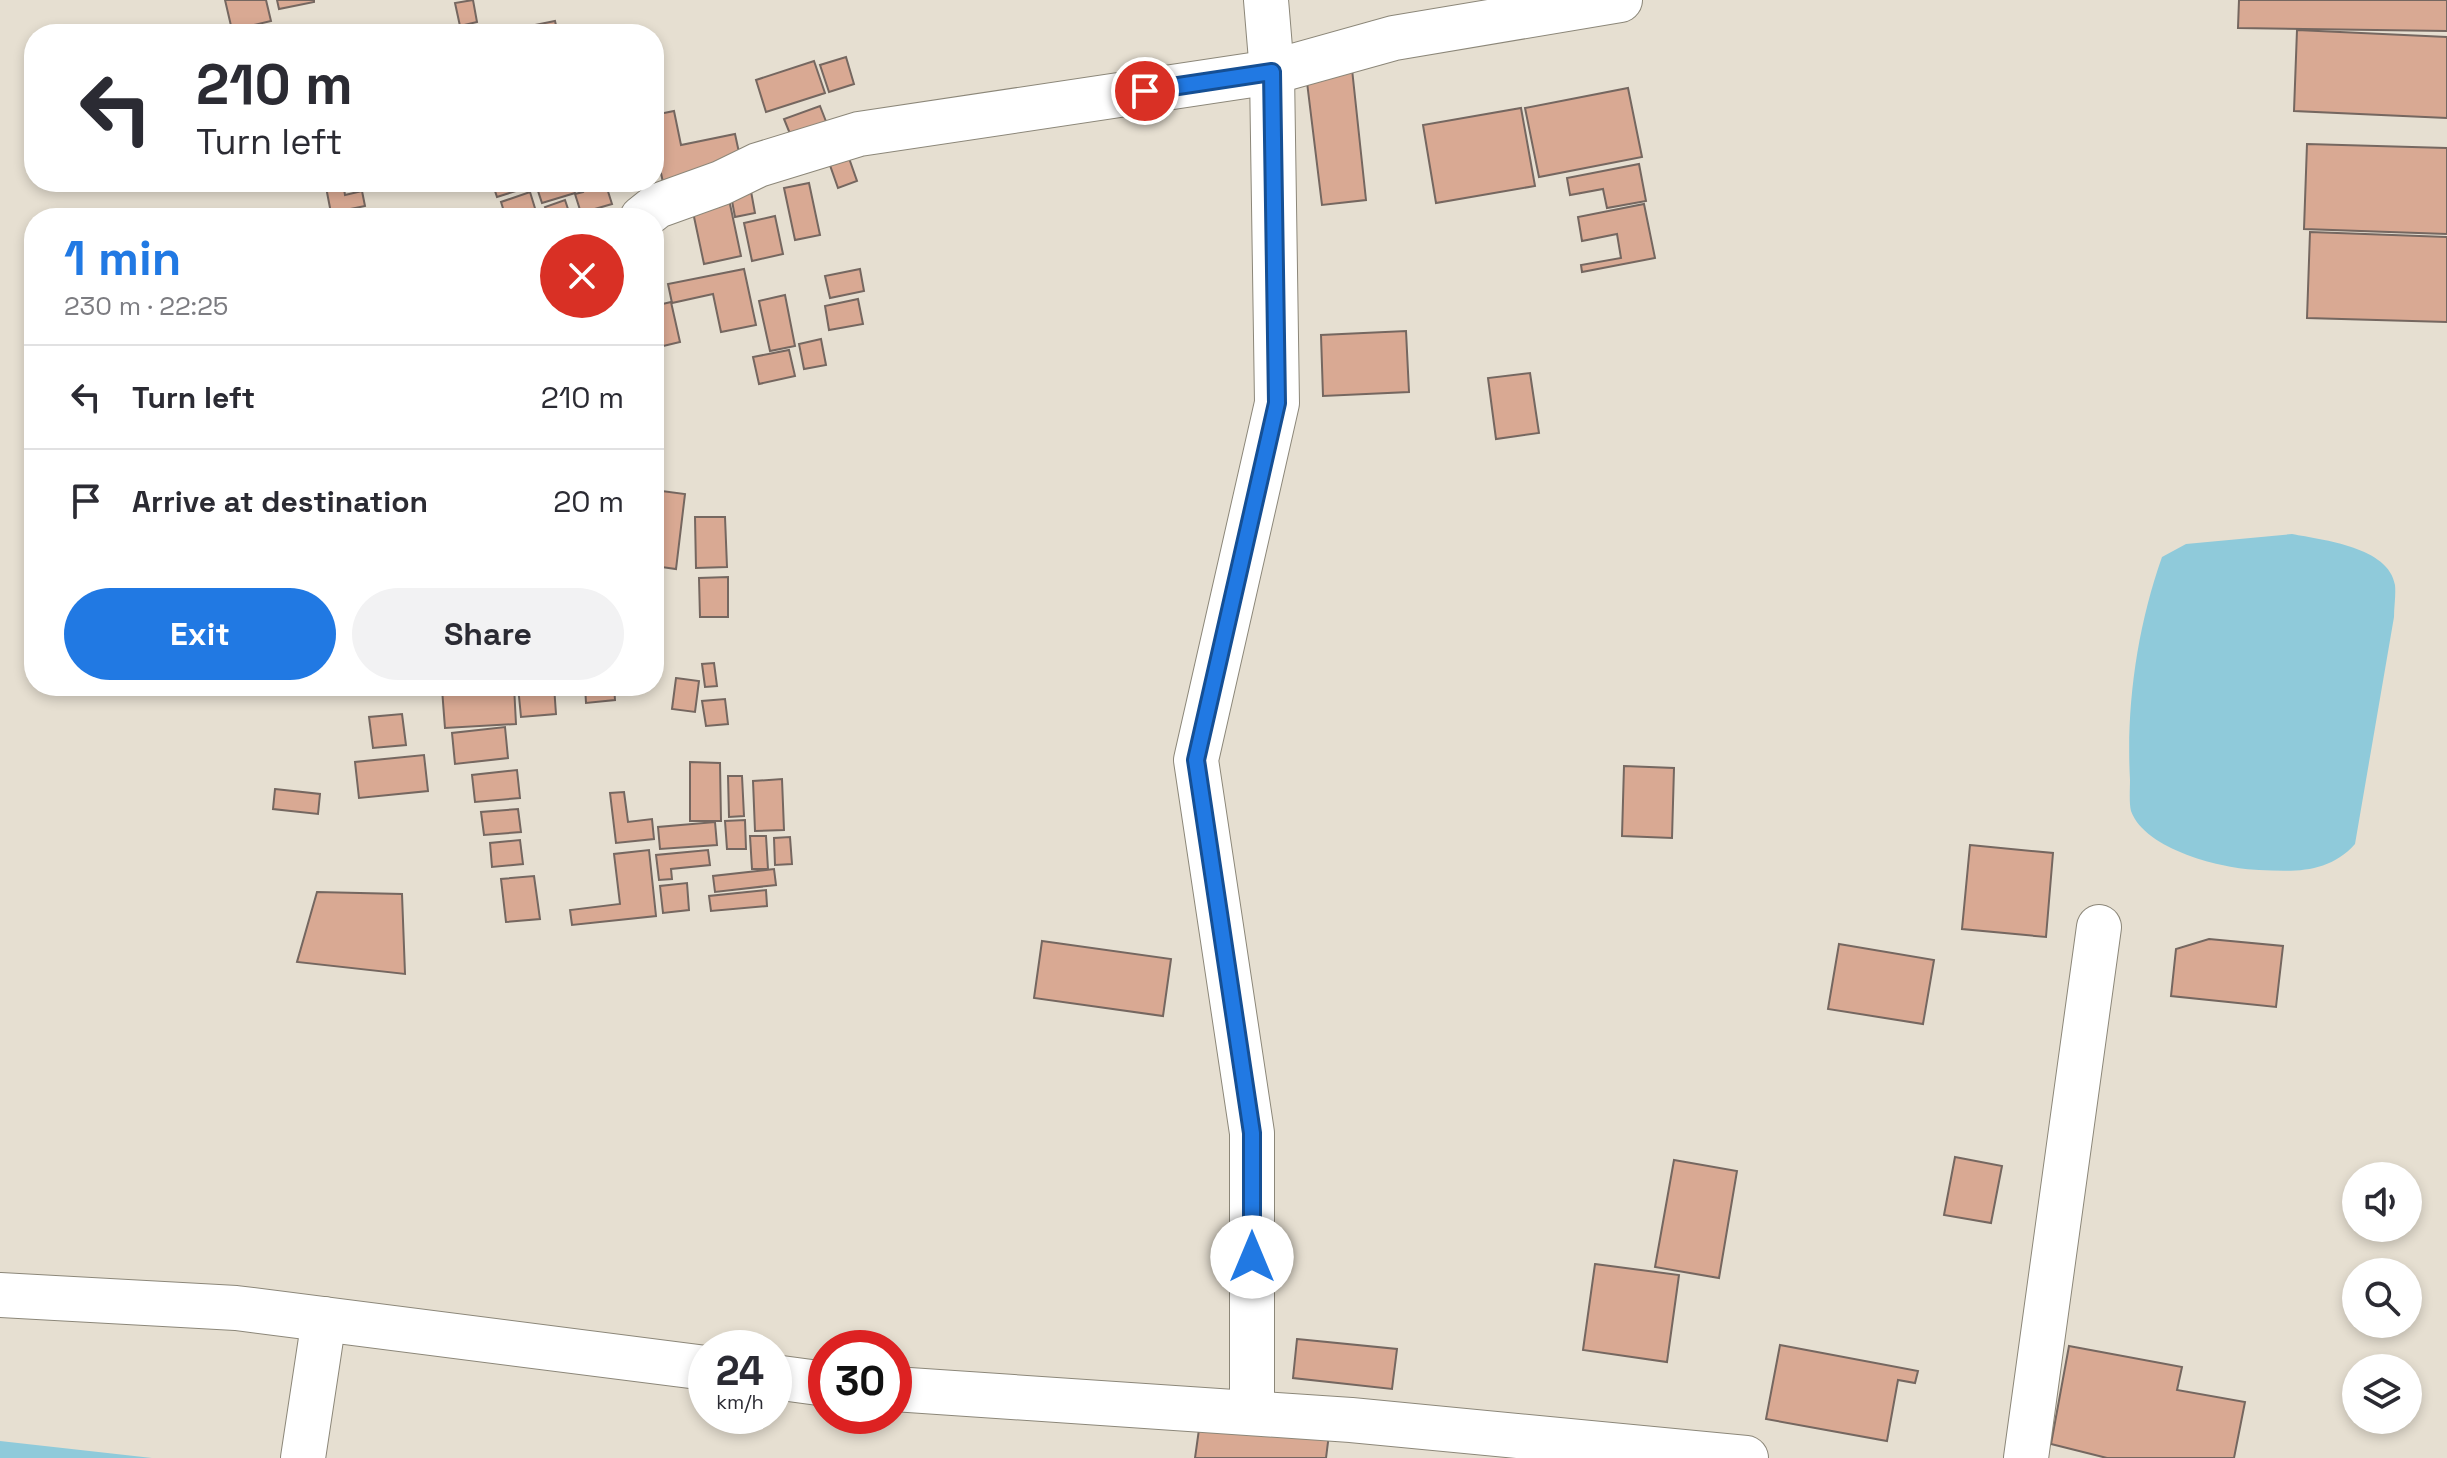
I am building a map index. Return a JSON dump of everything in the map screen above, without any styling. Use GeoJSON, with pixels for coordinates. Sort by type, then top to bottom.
{"type":"FeatureCollection","features":[{"type":"Feature","properties":{"kind":"street"},"geometry":{"type":"LineString","coordinates":[[1252,1413],[1252,1133],[1196,760],[1277,403],[1272,72],[1266,0]]}},
{"type":"Feature","properties":{"kind":"street"},"geometry":{"type":"LineString","coordinates":[[654,208],[721,183],[758,165],[859,134],[1272,72],[1394,38],[1620,0]]}},
{"type":"Feature","properties":{"kind":"street"},"geometry":{"type":"LineString","coordinates":[[2026,1458],[2099,927]]}},
{"type":"Feature","properties":{"kind":"street"},"geometry":{"type":"LineString","coordinates":[[0,1295],[236,1308],[688,1366]]}},
{"type":"Feature","properties":{"kind":"street"},"geometry":{"type":"LineString","coordinates":[[303,1458],[324,1319]]}},
{"type":"Feature","properties":{"kind":"street"},"geometry":{"type":"LineString","coordinates":[[912,1390],[1252,1413],[1746,1458]]}},
{"type":"Feature","properties":{"kind":"water"},"geometry":{"type":"Polygon","coordinates":[[[2292,534],[2337,543],[2368,554],[2390,572],[2395,585],[2394,617],[2355,844],[2334,861],[2311,869],[2273,871],[2226,866],[2168,847],[2139,825],[2131,811],[2130,724],[2140,639],[2162,557],[2186,544],[2292,534]]]}},
{"type":"Feature","properties":{"kind":"water"},"geometry":{"type":"Polygon","coordinates":[[[0,1441],[152,1458],[0,1458],[0,1441]]]}},
{"type":"Feature","properties":{"kind":"building"},"geometry":{"type":"Polygon","coordinates":[[[225,0],[266,0],[271,21],[231,24],[225,0]]]}},
{"type":"Feature","properties":{"kind":"building"},"geometry":{"type":"Polygon","coordinates":[[[277,0],[314,0],[314,2],[279,9],[277,0]]]}},
{"type":"Feature","properties":{"kind":"building"},"geometry":{"type":"Polygon","coordinates":[[[473,0],[477,22],[460,24],[455,3],[473,0]]]}},
{"type":"Feature","properties":{"kind":"building"},"geometry":{"type":"Polygon","coordinates":[[[2239,0],[2447,0],[2447,31],[2238,28],[2239,0]]]}},
{"type":"Feature","properties":{"kind":"building"},"geometry":{"type":"Polygon","coordinates":[[[2297,30],[2447,37],[2447,118],[2294,111],[2297,30]]]}},
{"type":"Feature","properties":{"kind":"building"},"geometry":{"type":"Polygon","coordinates":[[[846,57],[854,84],[829,92],[820,65],[846,57]]]}},
{"type":"Feature","properties":{"kind":"building"},"geometry":{"type":"Polygon","coordinates":[[[814,61],[825,93],[766,112],[756,80],[814,61]]]}},
{"type":"Feature","properties":{"kind":"building"},"geometry":{"type":"Polygon","coordinates":[[[1352,69],[1366,200],[1322,205],[1306,74],[1352,69]]]}},
{"type":"Feature","properties":{"kind":"building"},"geometry":{"type":"Polygon","coordinates":[[[1628,88],[1642,157],[1539,177],[1525,108],[1628,88]]]}},
{"type":"Feature","properties":{"kind":"building"},"geometry":{"type":"Polygon","coordinates":[[[820,106],[832,137],[797,151],[784,119],[820,106]]]}},
{"type":"Feature","properties":{"kind":"building"},"geometry":{"type":"Polygon","coordinates":[[[1521,108],[1535,186],[1436,203],[1423,125],[1521,108]]]}},
{"type":"Feature","properties":{"kind":"building"},"geometry":{"type":"Polygon","coordinates":[[[674,111],[681,145],[735,134],[743,171],[664,187],[664,113],[674,111]]]}},
{"type":"Feature","properties":{"kind":"building"},"geometry":{"type":"Polygon","coordinates":[[[844,144],[857,181],[838,188],[825,151],[844,144]]]}},
{"type":"Feature","properties":{"kind":"building"},"geometry":{"type":"Polygon","coordinates":[[[2307,144],[2447,148],[2447,234],[2304,229],[2307,144]]]}},
{"type":"Feature","properties":{"kind":"building"},"geometry":{"type":"Polygon","coordinates":[[[1639,164],[1646,201],[1607,208],[1603,189],[1570,195],[1567,178],[1639,164]]]}},
{"type":"Feature","properties":{"kind":"building"},"geometry":{"type":"Polygon","coordinates":[[[809,183],[820,235],[795,240],[784,188],[809,183]]]}},
{"type":"Feature","properties":{"kind":"building"},"geometry":{"type":"Polygon","coordinates":[[[750,186],[755,213],[735,217],[730,190],[750,186]]]}},
{"type":"Feature","properties":{"kind":"building"},"geometry":{"type":"Polygon","coordinates":[[[727,190],[741,256],[704,264],[690,198],[727,190]]]}},
{"type":"Feature","properties":{"kind":"building"},"geometry":{"type":"Polygon","coordinates":[[[327,192],[345,192],[345,195],[362,192],[365,206],[330,208],[327,192]]]}},
{"type":"Feature","properties":{"kind":"building"},"geometry":{"type":"Polygon","coordinates":[[[495,192],[513,192],[497,197],[495,192]]]}},
{"type":"Feature","properties":{"kind":"building"},"geometry":{"type":"Polygon","coordinates":[[[530,192],[535,208],[503,208],[501,202],[530,192]]]}},
{"type":"Feature","properties":{"kind":"building"},"geometry":{"type":"Polygon","coordinates":[[[538,192],[575,193],[542,203],[538,192]]]}},
{"type":"Feature","properties":{"kind":"building"},"geometry":{"type":"Polygon","coordinates":[[[608,192],[612,204],[579,208],[575,194],[608,192]]]}},
{"type":"Feature","properties":{"kind":"building"},"geometry":{"type":"Polygon","coordinates":[[[565,200],[568,208],[545,208],[565,200]]]}},
{"type":"Feature","properties":{"kind":"building"},"geometry":{"type":"Polygon","coordinates":[[[1644,204],[1655,258],[1582,272],[1581,265],[1621,258],[1617,234],[1582,241],[1578,217],[1644,204]]]}},
{"type":"Feature","properties":{"kind":"building"},"geometry":{"type":"Polygon","coordinates":[[[775,216],[783,254],[752,261],[744,223],[775,216]]]}},
{"type":"Feature","properties":{"kind":"building"},"geometry":{"type":"Polygon","coordinates":[[[2310,232],[2447,237],[2447,322],[2307,318],[2310,232]]]}},
{"type":"Feature","properties":{"kind":"building"},"geometry":{"type":"Polygon","coordinates":[[[744,269],[756,325],[721,332],[713,294],[672,303],[668,284],[744,269]]]}},
{"type":"Feature","properties":{"kind":"building"},"geometry":{"type":"Polygon","coordinates":[[[860,269],[864,291],[830,298],[825,276],[860,269]]]}},
{"type":"Feature","properties":{"kind":"building"},"geometry":{"type":"Polygon","coordinates":[[[785,295],[795,346],[770,351],[759,301],[785,295]]]}},
{"type":"Feature","properties":{"kind":"building"},"geometry":{"type":"Polygon","coordinates":[[[858,299],[863,324],[829,330],[825,306],[858,299]]]}},
{"type":"Feature","properties":{"kind":"building"},"geometry":{"type":"Polygon","coordinates":[[[671,302],[680,342],[664,346],[664,304],[671,302]]]}},
{"type":"Feature","properties":{"kind":"building"},"geometry":{"type":"Polygon","coordinates":[[[1406,331],[1409,392],[1323,396],[1321,335],[1406,331]]]}},
{"type":"Feature","properties":{"kind":"building"},"geometry":{"type":"Polygon","coordinates":[[[821,339],[826,365],[804,369],[799,344],[821,339]]]}},
{"type":"Feature","properties":{"kind":"building"},"geometry":{"type":"Polygon","coordinates":[[[789,350],[795,376],[759,384],[753,357],[789,350]]]}},
{"type":"Feature","properties":{"kind":"building"},"geometry":{"type":"Polygon","coordinates":[[[1530,373],[1539,433],[1496,439],[1488,378],[1530,373]]]}},
{"type":"Feature","properties":{"kind":"building"},"geometry":{"type":"Polygon","coordinates":[[[664,491],[685,494],[676,569],[664,567],[664,491]]]}},
{"type":"Feature","properties":{"kind":"building"},"geometry":{"type":"Polygon","coordinates":[[[695,517],[725,517],[727,567],[696,568],[695,517]]]}},
{"type":"Feature","properties":{"kind":"building"},"geometry":{"type":"Polygon","coordinates":[[[728,577],[728,617],[700,617],[699,578],[728,577]]]}},
{"type":"Feature","properties":{"kind":"building"},"geometry":{"type":"Polygon","coordinates":[[[714,663],[717,686],[705,687],[702,664],[714,663]]]}},
{"type":"Feature","properties":{"kind":"building"},"geometry":{"type":"Polygon","coordinates":[[[676,678],[699,681],[695,712],[672,709],[676,678]]]}},
{"type":"Feature","properties":{"kind":"building"},"geometry":{"type":"Polygon","coordinates":[[[443,696],[515,696],[516,724],[445,728],[443,696]]]}},
{"type":"Feature","properties":{"kind":"building"},"geometry":{"type":"Polygon","coordinates":[[[519,696],[555,696],[556,714],[521,717],[519,696]]]}},
{"type":"Feature","properties":{"kind":"building"},"geometry":{"type":"Polygon","coordinates":[[[586,696],[615,696],[615,700],[586,703],[586,696]]]}},
{"type":"Feature","properties":{"kind":"building"},"geometry":{"type":"Polygon","coordinates":[[[725,699],[728,724],[706,726],[702,701],[725,699]]]}},
{"type":"Feature","properties":{"kind":"building"},"geometry":{"type":"Polygon","coordinates":[[[402,714],[406,745],[373,748],[369,717],[402,714]]]}},
{"type":"Feature","properties":{"kind":"building"},"geometry":{"type":"Polygon","coordinates":[[[505,727],[508,758],[455,764],[452,733],[505,727]]]}},
{"type":"Feature","properties":{"kind":"building"},"geometry":{"type":"Polygon","coordinates":[[[424,755],[428,791],[359,798],[355,762],[424,755]]]}},
{"type":"Feature","properties":{"kind":"building"},"geometry":{"type":"Polygon","coordinates":[[[690,762],[720,763],[721,821],[690,821],[690,762]]]}},
{"type":"Feature","properties":{"kind":"building"},"geometry":{"type":"Polygon","coordinates":[[[1624,766],[1674,768],[1672,838],[1622,836],[1624,766]]]}},
{"type":"Feature","properties":{"kind":"building"},"geometry":{"type":"Polygon","coordinates":[[[517,770],[520,798],[475,802],[472,775],[517,770]]]}},
{"type":"Feature","properties":{"kind":"building"},"geometry":{"type":"Polygon","coordinates":[[[728,776],[742,776],[744,816],[729,817],[728,776]]]}},
{"type":"Feature","properties":{"kind":"building"},"geometry":{"type":"Polygon","coordinates":[[[782,779],[784,830],[755,831],[753,781],[782,779]]]}},
{"type":"Feature","properties":{"kind":"building"},"geometry":{"type":"Polygon","coordinates":[[[275,789],[320,794],[318,814],[273,809],[275,789]]]}},
{"type":"Feature","properties":{"kind":"building"},"geometry":{"type":"Polygon","coordinates":[[[624,792],[628,822],[652,819],[654,839],[616,843],[610,793],[624,792]]]}},
{"type":"Feature","properties":{"kind":"building"},"geometry":{"type":"Polygon","coordinates":[[[518,809],[521,832],[484,835],[481,812],[518,809]]]}},
{"type":"Feature","properties":{"kind":"building"},"geometry":{"type":"Polygon","coordinates":[[[745,820],[746,849],[727,849],[725,821],[745,820]]]}},
{"type":"Feature","properties":{"kind":"building"},"geometry":{"type":"Polygon","coordinates":[[[715,822],[717,845],[660,849],[658,827],[715,822]]]}},
{"type":"Feature","properties":{"kind":"building"},"geometry":{"type":"Polygon","coordinates":[[[750,836],[766,836],[768,869],[752,869],[750,836]]]}},
{"type":"Feature","properties":{"kind":"building"},"geometry":{"type":"Polygon","coordinates":[[[790,837],[792,864],[775,865],[774,838],[790,837]]]}},
{"type":"Feature","properties":{"kind":"building"},"geometry":{"type":"Polygon","coordinates":[[[520,840],[523,864],[492,867],[490,843],[520,840]]]}},
{"type":"Feature","properties":{"kind":"building"},"geometry":{"type":"Polygon","coordinates":[[[1970,845],[2053,853],[2046,937],[1962,929],[1970,845]]]}},
{"type":"Feature","properties":{"kind":"building"},"geometry":{"type":"Polygon","coordinates":[[[649,850],[656,916],[572,925],[570,910],[620,904],[614,854],[649,850]]]}},
{"type":"Feature","properties":{"kind":"building"},"geometry":{"type":"Polygon","coordinates":[[[708,850],[710,865],[671,869],[672,879],[659,880],[656,855],[708,850]]]}},
{"type":"Feature","properties":{"kind":"building"},"geometry":{"type":"Polygon","coordinates":[[[774,869],[776,885],[715,892],[713,876],[774,869]]]}},
{"type":"Feature","properties":{"kind":"building"},"geometry":{"type":"Polygon","coordinates":[[[534,876],[540,919],[506,922],[501,879],[534,876]]]}},
{"type":"Feature","properties":{"kind":"building"},"geometry":{"type":"Polygon","coordinates":[[[687,883],[689,910],[663,913],[660,886],[687,883]]]}},
{"type":"Feature","properties":{"kind":"building"},"geometry":{"type":"Polygon","coordinates":[[[766,890],[767,906],[711,911],[709,896],[766,890]]]}},
{"type":"Feature","properties":{"kind":"building"},"geometry":{"type":"Polygon","coordinates":[[[317,892],[402,894],[405,974],[297,962],[317,892]]]}},
{"type":"Feature","properties":{"kind":"building"},"geometry":{"type":"Polygon","coordinates":[[[2209,939],[2283,946],[2276,1007],[2171,996],[2176,949],[2209,939]]]}},
{"type":"Feature","properties":{"kind":"building"},"geometry":{"type":"Polygon","coordinates":[[[1042,941],[1171,959],[1163,1016],[1034,998],[1042,941]]]}},
{"type":"Feature","properties":{"kind":"building"},"geometry":{"type":"Polygon","coordinates":[[[1839,944],[1934,960],[1923,1024],[1828,1009],[1839,944]]]}},
{"type":"Feature","properties":{"kind":"building"},"geometry":{"type":"Polygon","coordinates":[[[1955,1157],[2002,1166],[1991,1223],[1944,1215],[1955,1157]]]}},
{"type":"Feature","properties":{"kind":"building"},"geometry":{"type":"Polygon","coordinates":[[[1674,1160],[1737,1171],[1719,1278],[1655,1267],[1674,1160]]]}},
{"type":"Feature","properties":{"kind":"building"},"geometry":{"type":"Polygon","coordinates":[[[1595,1264],[1679,1275],[1667,1362],[1583,1350],[1595,1264]]]}},
{"type":"Feature","properties":{"kind":"building"},"geometry":{"type":"Polygon","coordinates":[[[1297,1339],[1397,1349],[1392,1389],[1293,1378],[1297,1339]]]}},
{"type":"Feature","properties":{"kind":"building"},"geometry":{"type":"Polygon","coordinates":[[[1780,1345],[1918,1371],[1915,1383],[1898,1380],[1887,1441],[1766,1419],[1780,1345]]]}},
{"type":"Feature","properties":{"kind":"building"},"geometry":{"type":"Polygon","coordinates":[[[2069,1346],[2182,1367],[2177,1390],[2245,1402],[2234,1458],[2107,1458],[2051,1444],[2069,1346]]]}},
{"type":"Feature","properties":{"kind":"building"},"geometry":{"type":"Polygon","coordinates":[[[1201,1415],[1329,1434],[1326,1458],[1195,1458],[1201,1415]]]}},
{"type":"Feature","properties":{"kind":"route"},"geometry":{"type":"LineString","coordinates":[[1145,91],[1272,72],[1277,403],[1196,760],[1252,1133],[1252,1257]]}}]}
